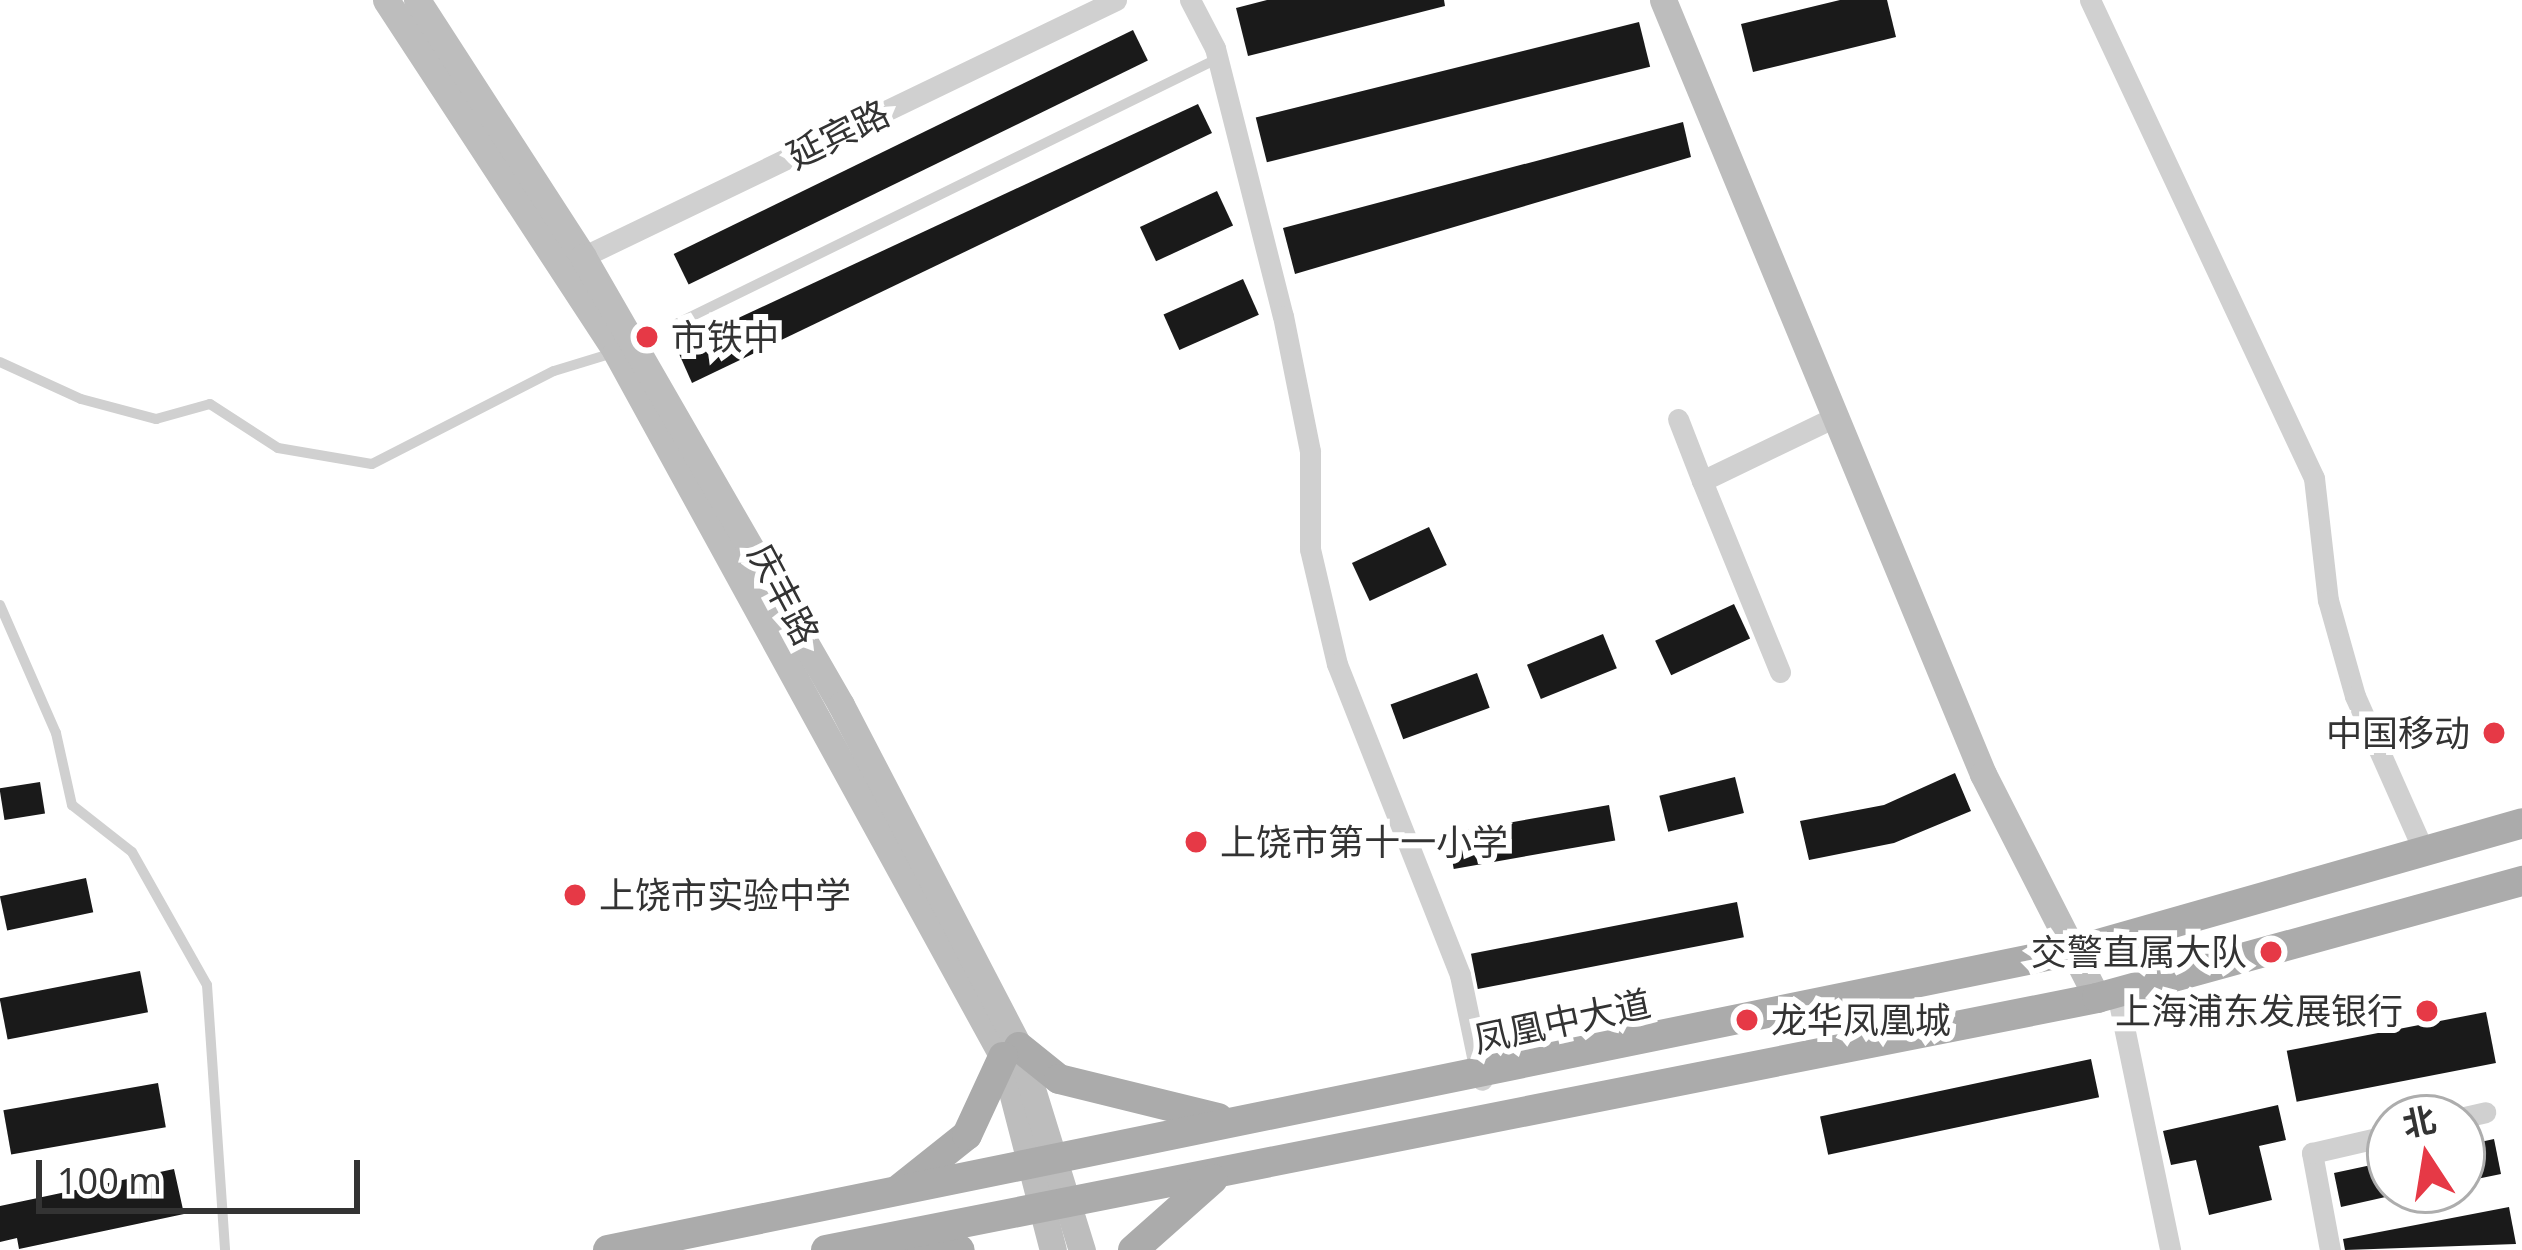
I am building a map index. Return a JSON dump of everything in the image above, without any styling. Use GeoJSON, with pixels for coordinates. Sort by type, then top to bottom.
{"type":"FeatureCollection","features":[{"type":"Feature","properties":{"kind":"main road","name":"庆丰路"},"geometry":{"type":"LineString","coordinates":[[386,0],[572,262],[616,352],[1011,1052]]}},
{"type":"Feature","properties":{"kind":"main road"},"geometry":{"type":"LineString","coordinates":[[418,0],[841,705],[1011,1052],[1042,1160],[1082,1250]]}},
{"type":"Feature","properties":{"kind":"main road"},"geometry":{"type":"LineString","coordinates":[[1663,0],[1983,774],[2107,995]]}},
{"type":"Feature","properties":{"kind":"main road","name":"凤凰中大道"},"geometry":{"type":"LineString","coordinates":[[608,1250],[887,1199],[1229,1120],[1482,1080],[2081,949],[2522,823]]}},
{"type":"Feature","properties":{"kind":"main road"},"geometry":{"type":"LineString","coordinates":[[826,1250],[2107,995],[2522,881]]}},
{"type":"Feature","properties":{"kind":"main road"},"geometry":{"type":"LineString","coordinates":[[1011,1052],[1058,1079],[1229,1120]]}},
{"type":"Feature","properties":{"kind":"main road"},"geometry":{"type":"LineString","coordinates":[[887,1199],[967,1135],[1011,1052]]}},
{"type":"Feature","properties":{"kind":"main road"},"geometry":{"type":"LineString","coordinates":[[1133,1250],[1230,1168]]}},
{"type":"Feature","properties":{"kind":"main road"},"geometry":{"type":"LineString","coordinates":[[1053,1250],[1058,1204]]}},
{"type":"Feature","properties":{"kind":"main road"},"geometry":{"type":"LineString","coordinates":[[874,1240],[960,1250]]}},
{"type":"Feature","properties":{"kind":"street","name":"延宾路"},"geometry":{"type":"LineString","coordinates":[[572,262],[1116,0]]}},
{"type":"Feature","properties":{"kind":"street"},"geometry":{"type":"LineString","coordinates":[[1190,0],[1217,59],[1297,384],[1310,549],[1337,664],[1460,975],[1482,1080]]}},
{"type":"Feature","properties":{"kind":"street"},"geometry":{"type":"LineString","coordinates":[[2090,0],[2314,478],[2350,677],[2424,852]]}},
{"type":"Feature","properties":{"kind":"street"},"geometry":{"type":"LineString","coordinates":[[1702,481],[1835,417]]}},
{"type":"Feature","properties":{"kind":"street"},"geometry":{"type":"LineString","coordinates":[[1678,418],[1780,672]]}},
{"type":"Feature","properties":{"kind":"street"},"geometry":{"type":"LineString","coordinates":[[2107,995],[2170,1250]]}},
{"type":"Feature","properties":{"kind":"street"},"geometry":{"type":"LineString","coordinates":[[2330,1250],[2312,1154],[2366,1141]]}},
{"type":"Feature","properties":{"kind":"lane"},"geometry":{"type":"LineString","coordinates":[[678,323],[1217,59]]}},
{"type":"Feature","properties":{"kind":"lane"},"geometry":{"type":"LineString","coordinates":[[0,362],[81,399],[156,419],[210,404],[278,448],[372,464],[554,371],[616,352]]}},
{"type":"Feature","properties":{"kind":"lane"},"geometry":{"type":"LineString","coordinates":[[0,605],[56,734],[72,805],[132,852],[207,985],[225,1250]]}},
{"type":"Feature","properties":{"kind":"building"},"geometry":{"type":"Polygon","coordinates":[[[1267,0],[1444,0],[1445,6],[1248,56],[1236,8],[1267,0]]]}},
{"type":"Feature","properties":{"kind":"building"},"geometry":{"type":"Polygon","coordinates":[[[1840,0],[1887,0],[1896,37],[1753,72],[1741,24],[1840,0]]]}},
{"type":"Feature","properties":{"kind":"building"},"geometry":{"type":"Polygon","coordinates":[[[1639,22],[1650,67],[1267,162],[1256,118],[1639,22]]]}},
{"type":"Feature","properties":{"kind":"building"},"geometry":{"type":"Polygon","coordinates":[[[1133,30],[1148,61],[689,285],[674,254],[1133,30]]]}},
{"type":"Feature","properties":{"kind":"building"},"geometry":{"type":"Polygon","coordinates":[[[1198,104],[1212,133],[692,383],[676,347],[1198,104]]]}},
{"type":"Feature","properties":{"kind":"building"},"geometry":{"type":"Polygon","coordinates":[[[1683,122],[1691,157],[1295,274],[1283,228],[1683,122]]]}},
{"type":"Feature","properties":{"kind":"building"},"geometry":{"type":"Polygon","coordinates":[[[1217,191],[1233,225],[1156,261],[1140,227],[1217,191]]]}},
{"type":"Feature","properties":{"kind":"building"},"geometry":{"type":"Polygon","coordinates":[[[1243,279],[1259,315],[1179,350],[1164,314],[1243,279]]]}},
{"type":"Feature","properties":{"kind":"building"},"geometry":{"type":"Polygon","coordinates":[[[1429,527],[1447,565],[1370,601],[1352,563],[1429,527]]]}},
{"type":"Feature","properties":{"kind":"building"},"geometry":{"type":"Polygon","coordinates":[[[1734,604],[1750,638],[1671,675],[1655,641],[1734,604]]]}},
{"type":"Feature","properties":{"kind":"building"},"geometry":{"type":"Polygon","coordinates":[[[1603,634],[1617,668],[1541,699],[1527,665],[1603,634]]]}},
{"type":"Feature","properties":{"kind":"building"},"geometry":{"type":"Polygon","coordinates":[[[1477,673],[1490,708],[1403,739],[1391,704],[1477,673]]]}},
{"type":"Feature","properties":{"kind":"building"},"geometry":{"type":"Polygon","coordinates":[[[1955,773],[1971,811],[1894,843],[1809,860],[1800,821],[1884,805],[1955,773]]]}},
{"type":"Feature","properties":{"kind":"building"},"geometry":{"type":"Polygon","coordinates":[[[1735,777],[1744,813],[1668,832],[1659,796],[1735,777]]]}},
{"type":"Feature","properties":{"kind":"building"},"geometry":{"type":"Polygon","coordinates":[[[40,782],[45,814],[5,820],[0,788],[40,782]]]}},
{"type":"Feature","properties":{"kind":"building"},"geometry":{"type":"Polygon","coordinates":[[[1609,805],[1615,840],[1454,869],[1447,833],[1609,805]]]}},
{"type":"Feature","properties":{"kind":"building"},"geometry":{"type":"Polygon","coordinates":[[[86,878],[93,912],[7,931],[0,896],[86,878]]]}},
{"type":"Feature","properties":{"kind":"building"},"geometry":{"type":"Polygon","coordinates":[[[1737,902],[1744,937],[1478,989],[1471,954],[1737,902]]]}},
{"type":"Feature","properties":{"kind":"building"},"geometry":{"type":"Polygon","coordinates":[[[140,971],[148,1012],[8,1040],[0,998],[140,971]]]}},
{"type":"Feature","properties":{"kind":"building"},"geometry":{"type":"Polygon","coordinates":[[[2486,1012],[2496,1063],[2297,1102],[2287,1051],[2486,1012]]]}},
{"type":"Feature","properties":{"kind":"building"},"geometry":{"type":"Polygon","coordinates":[[[2091,1059],[2099,1097],[1828,1155],[1820,1117],[2091,1059]]]}},
{"type":"Feature","properties":{"kind":"building"},"geometry":{"type":"Polygon","coordinates":[[[158,1083],[166,1127],[11,1155],[3,1110],[158,1083]]]}},
{"type":"Feature","properties":{"kind":"building"},"geometry":{"type":"Polygon","coordinates":[[[2278,1105],[2286,1140],[2259,1146],[2272,1200],[2209,1215],[2196,1160],[2171,1165],[2163,1131],[2278,1105]]]}},
{"type":"Feature","properties":{"kind":"building"},"geometry":{"type":"Polygon","coordinates":[[[2494,1139],[2501,1174],[2486,1177],[2486,1141],[2494,1139]]]}},
{"type":"Feature","properties":{"kind":"building"},"geometry":{"type":"Polygon","coordinates":[[[2366,1166],[2366,1201],[2341,1207],[2334,1173],[2366,1166]]]}},
{"type":"Feature","properties":{"kind":"building"},"geometry":{"type":"Polygon","coordinates":[[[174,1169],[184,1214],[19,1249],[17,1238],[0,1242],[0,1206],[174,1169]]]}},
{"type":"Feature","properties":{"kind":"building"},"geometry":{"type":"Polygon","coordinates":[[[2509,1207],[2516,1244],[2345,1250],[2343,1239],[2509,1207]]]}},
{"type":"Feature","properties":{"kind":"place","name":"市铁中"},"geometry":{"type":"Point","coordinates":[647,337]}},
{"type":"Feature","properties":{"kind":"place","name":"中国移动"},"geometry":{"type":"Point","coordinates":[2494,733]}},
{"type":"Feature","properties":{"kind":"place","name":"上饶市第十一小学"},"geometry":{"type":"Point","coordinates":[1196,842]}},
{"type":"Feature","properties":{"kind":"place","name":"上饶市实验中学"},"geometry":{"type":"Point","coordinates":[575,895]}},
{"type":"Feature","properties":{"kind":"place","name":"交警直属大队"},"geometry":{"type":"Point","coordinates":[2271,952]}},
{"type":"Feature","properties":{"kind":"place","name":"上海浦东发展银行"},"geometry":{"type":"Point","coordinates":[2427,1011]}},
{"type":"Feature","properties":{"kind":"place","name":"龙华凤凰城"},"geometry":{"type":"Point","coordinates":[1747,1020]}}]}
